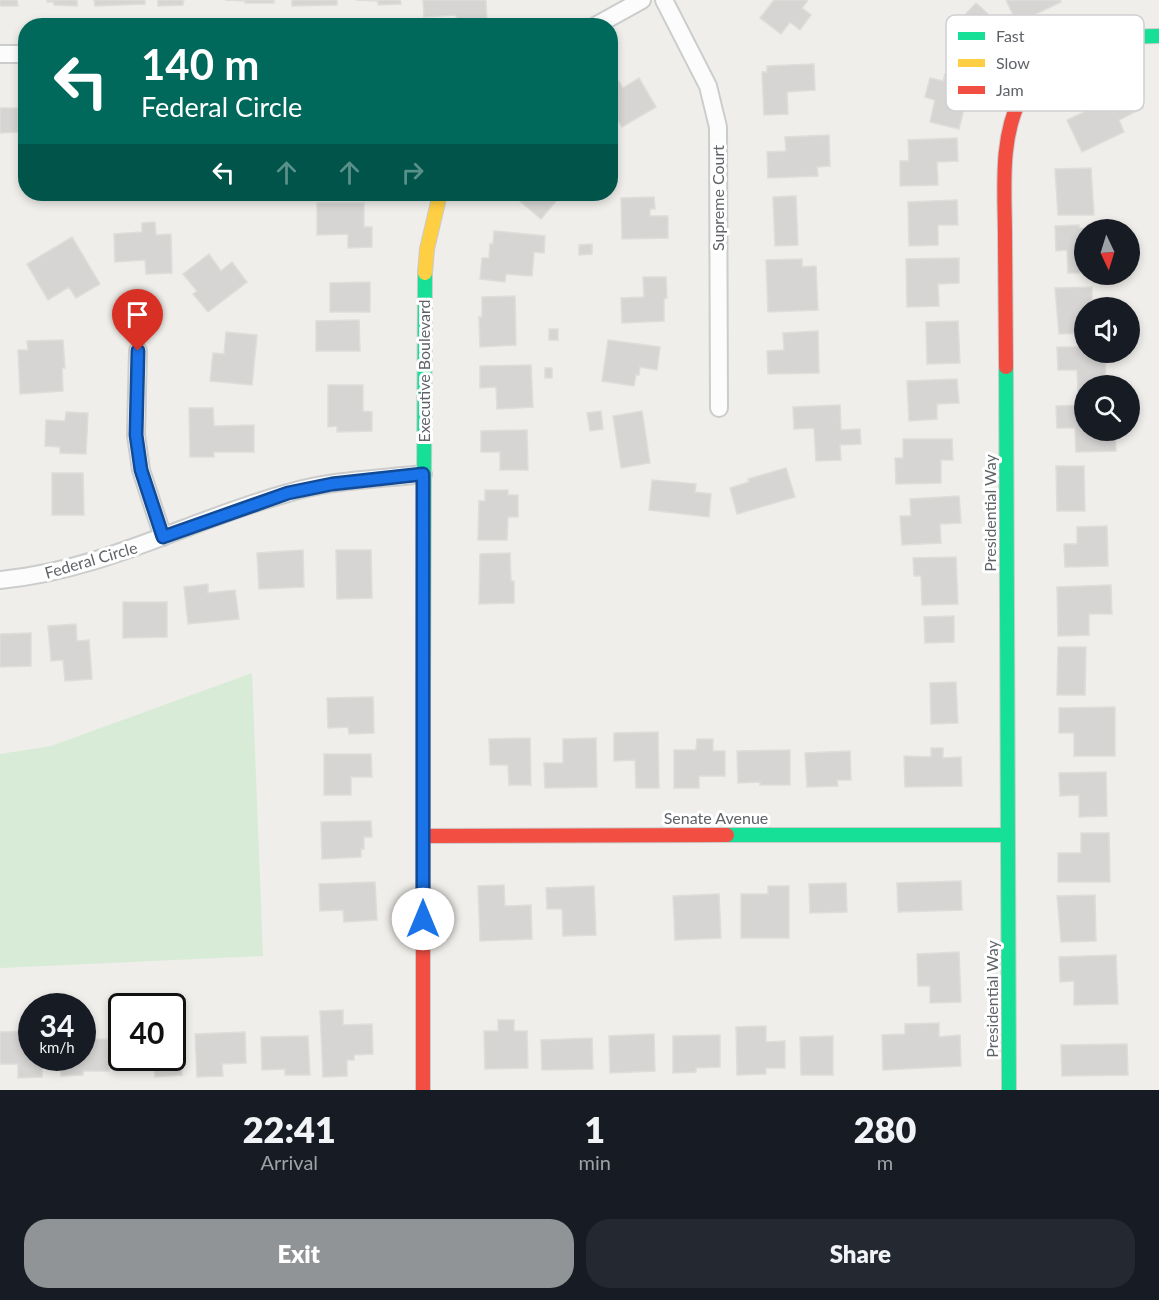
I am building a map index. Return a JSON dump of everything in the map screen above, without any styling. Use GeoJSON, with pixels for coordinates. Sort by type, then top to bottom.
{"type":"FeatureCollection","features":[{"type":"Feature","properties":{"kind":"street"},"geometry":{"type":"LineString","coordinates":[[609,18],[642,0]]}},
{"type":"Feature","properties":{"kind":"street","name":"Supreme Court"},"geometry":{"type":"LineString","coordinates":[[664,0],[708,86],[718,127],[719,408]]}},
{"type":"Feature","properties":{"kind":"street","name":"Presidential Way"},"geometry":{"type":"LineString","coordinates":[[1144,37],[1159,36]]}},
{"type":"Feature","properties":{"kind":"street"},"geometry":{"type":"LineString","coordinates":[[0,54],[18,54]]}},
{"type":"Feature","properties":{"kind":"street","name":"Presidential Way"},"geometry":{"type":"LineString","coordinates":[[1009,1090],[1005,166],[1009,129],[1016,111]]}},
{"type":"Feature","properties":{"kind":"street","name":"Executive Boulevard"},"geometry":{"type":"LineString","coordinates":[[423,1090],[425,273],[427,249],[438,201]]}},
{"type":"Feature","properties":{"kind":"street"},"geometry":{"type":"LineString","coordinates":[[138,351],[136,435],[141,470],[163,537]]}},
{"type":"Feature","properties":{"kind":"street","name":"Federal Circle"},"geometry":{"type":"LineString","coordinates":[[0,580],[92,563],[288,493],[332,484],[423,474]]}},
{"type":"Feature","properties":{"kind":"street","name":"Senate Avenue"},"geometry":{"type":"LineString","coordinates":[[423,836],[1008,835]]}},
{"type":"Feature","properties":{"kind":"green space"},"geometry":{"type":"Polygon","coordinates":[[[252,673],[263,956],[0,968],[0,754],[51,746],[252,673]]]}},
{"type":"Feature","properties":{"kind":"building"},"geometry":{"type":"Polygon","coordinates":[[[0,0],[17,0],[18,6],[0,6],[0,0]]]}},
{"type":"Feature","properties":{"kind":"building"},"geometry":{"type":"Polygon","coordinates":[[[47,0],[77,0],[77,6],[54,5],[54,2],[47,2],[47,0]]]}},
{"type":"Feature","properties":{"kind":"building"},"geometry":{"type":"Polygon","coordinates":[[[94,0],[145,0],[145,4],[95,6],[94,0]]]}},
{"type":"Feature","properties":{"kind":"building"},"geometry":{"type":"Polygon","coordinates":[[[158,0],[183,0],[183,5],[158,6],[158,0]]]}},
{"type":"Feature","properties":{"kind":"building"},"geometry":{"type":"Polygon","coordinates":[[[225,0],[274,0],[274,3],[245,3],[245,1],[225,0]]]}},
{"type":"Feature","properties":{"kind":"building"},"geometry":{"type":"Polygon","coordinates":[[[292,0],[337,0],[337,5],[292,6],[292,0]]]}},
{"type":"Feature","properties":{"kind":"building"},"geometry":{"type":"Polygon","coordinates":[[[356,0],[400,0],[401,4],[378,5],[378,1],[356,0]]]}},
{"type":"Feature","properties":{"kind":"building"},"geometry":{"type":"Polygon","coordinates":[[[423,0],[486,0],[487,18],[456,18],[456,15],[424,17],[423,0]]]}},
{"type":"Feature","properties":{"kind":"building"},"geometry":{"type":"Polygon","coordinates":[[[774,0],[808,0],[802,8],[811,15],[800,30],[790,22],[781,34],[760,18],[774,0]]]}},
{"type":"Feature","properties":{"kind":"building"},"geometry":{"type":"Polygon","coordinates":[[[1006,0],[1060,0],[1061,2],[1034,15],[1013,15],[1006,0]]]}},
{"type":"Feature","properties":{"kind":"building"},"geometry":{"type":"Polygon","coordinates":[[[976,3],[989,15],[965,15],[976,3]]]}},
{"type":"Feature","properties":{"kind":"building"},"geometry":{"type":"Polygon","coordinates":[[[814,64],[815,90],[787,92],[788,114],[764,115],[762,72],[767,72],[767,66],[814,64]]]}},
{"type":"Feature","properties":{"kind":"building"},"geometry":{"type":"Polygon","coordinates":[[[946,74],[946,111],[963,111],[959,129],[930,122],[935,100],[925,97],[930,78],[943,81],[946,74]]]}},
{"type":"Feature","properties":{"kind":"building"},"geometry":{"type":"Polygon","coordinates":[[[639,78],[656,107],[622,127],[618,121],[618,80],[623,88],[639,78]]]}},
{"type":"Feature","properties":{"kind":"building"},"geometry":{"type":"Polygon","coordinates":[[[0,108],[18,108],[18,132],[0,133],[0,108]]]}},
{"type":"Feature","properties":{"kind":"building"},"geometry":{"type":"Polygon","coordinates":[[[1086,111],[1137,111],[1119,120],[1124,132],[1082,152],[1067,120],[1086,111]]]}},
{"type":"Feature","properties":{"kind":"building"},"geometry":{"type":"Polygon","coordinates":[[[829,135],[830,166],[817,167],[818,176],[768,178],[767,152],[786,151],[785,137],[829,135]]]}},
{"type":"Feature","properties":{"kind":"building"},"geometry":{"type":"Polygon","coordinates":[[[957,138],[958,161],[937,162],[938,185],[900,186],[900,161],[909,161],[908,140],[957,138]]]}},
{"type":"Feature","properties":{"kind":"building"},"geometry":{"type":"Polygon","coordinates":[[[1091,168],[1094,215],[1058,215],[1055,169],[1091,168]]]}},
{"type":"Feature","properties":{"kind":"building"},"geometry":{"type":"Polygon","coordinates":[[[796,196],[798,245],[775,246],[773,197],[796,196]]]}},
{"type":"Feature","properties":{"kind":"building"},"geometry":{"type":"Polygon","coordinates":[[[654,197],[655,209],[650,209],[650,216],[668,216],[668,238],[622,239],[621,198],[654,197]]]}},
{"type":"Feature","properties":{"kind":"building"},"geometry":{"type":"Polygon","coordinates":[[[957,200],[958,225],[938,225],[938,245],[909,246],[908,202],[957,200]]]}},
{"type":"Feature","properties":{"kind":"building"},"geometry":{"type":"Polygon","coordinates":[[[520,201],[556,201],[541,219],[520,201]]]}},
{"type":"Feature","properties":{"kind":"building"},"geometry":{"type":"Polygon","coordinates":[[[317,203],[364,203],[364,227],[372,227],[372,247],[348,248],[348,234],[317,235],[317,203]]]}},
{"type":"Feature","properties":{"kind":"building"},"geometry":{"type":"Polygon","coordinates":[[[155,222],[156,235],[171,234],[172,273],[146,274],[145,260],[115,262],[114,234],[142,232],[142,223],[155,222]]]}},
{"type":"Feature","properties":{"kind":"building"},"geometry":{"type":"Polygon","coordinates":[[[1074,225],[1074,273],[1068,273],[1067,250],[1056,251],[1055,226],[1074,225]]]}},
{"type":"Feature","properties":{"kind":"building"},"geometry":{"type":"Polygon","coordinates":[[[494,231],[545,236],[544,253],[534,252],[532,276],[506,274],[505,282],[480,279],[482,258],[489,258],[494,231]]]}},
{"type":"Feature","properties":{"kind":"building"},"geometry":{"type":"Polygon","coordinates":[[[72,237],[100,284],[76,298],[69,287],[48,300],[27,264],[72,237]]]}},
{"type":"Feature","properties":{"kind":"building"},"geometry":{"type":"Polygon","coordinates":[[[592,244],[592,254],[579,255],[579,245],[592,244]]]}},
{"type":"Feature","properties":{"kind":"building"},"geometry":{"type":"Polygon","coordinates":[[[209,254],[221,271],[232,262],[247,282],[208,312],[193,294],[197,291],[183,274],[209,254]]]}},
{"type":"Feature","properties":{"kind":"building"},"geometry":{"type":"Polygon","coordinates":[[[959,258],[959,283],[938,284],[939,306],[907,307],[906,259],[959,258]]]}},
{"type":"Feature","properties":{"kind":"building"},"geometry":{"type":"Polygon","coordinates":[[[802,259],[802,267],[816,266],[818,310],[768,312],[766,260],[802,259]]]}},
{"type":"Feature","properties":{"kind":"building"},"geometry":{"type":"Polygon","coordinates":[[[643,277],[666,277],[667,298],[664,299],[664,321],[622,323],[621,298],[644,297],[643,277]]]}},
{"type":"Feature","properties":{"kind":"building"},"geometry":{"type":"Polygon","coordinates":[[[370,282],[370,312],[330,312],[330,283],[370,282]]]}},
{"type":"Feature","properties":{"kind":"building"},"geometry":{"type":"Polygon","coordinates":[[[1092,287],[1092,297],[1074,297],[1074,333],[1059,334],[1055,288],[1092,287]]]}},
{"type":"Feature","properties":{"kind":"building"},"geometry":{"type":"Polygon","coordinates":[[[515,296],[516,345],[480,347],[479,317],[482,317],[482,297],[515,296]]]}},
{"type":"Feature","properties":{"kind":"building"},"geometry":{"type":"Polygon","coordinates":[[[359,320],[360,351],[316,351],[316,321],[359,320]]]}},
{"type":"Feature","properties":{"kind":"building"},"geometry":{"type":"Polygon","coordinates":[[[958,321],[960,363],[927,364],[926,322],[958,321]]]}},
{"type":"Feature","properties":{"kind":"building"},"geometry":{"type":"Polygon","coordinates":[[[549,329],[558,329],[558,340],[549,340],[549,329]]]}},
{"type":"Feature","properties":{"kind":"building"},"geometry":{"type":"Polygon","coordinates":[[[818,331],[819,373],[768,374],[767,351],[784,350],[783,333],[818,331]]]}},
{"type":"Feature","properties":{"kind":"building"},"geometry":{"type":"Polygon","coordinates":[[[226,332],[257,335],[252,385],[210,381],[213,353],[224,354],[226,332]]]}},
{"type":"Feature","properties":{"kind":"building"},"geometry":{"type":"Polygon","coordinates":[[[63,340],[65,368],[62,368],[63,391],[20,394],[18,350],[28,350],[27,341],[63,340]]]}},
{"type":"Feature","properties":{"kind":"building"},"geometry":{"type":"Polygon","coordinates":[[[608,340],[660,347],[657,370],[640,367],[634,386],[602,381],[608,340]]]}},
{"type":"Feature","properties":{"kind":"building"},"geometry":{"type":"Polygon","coordinates":[[[1057,347],[1074,347],[1074,363],[1105,363],[1106,375],[1077,375],[1077,370],[1058,370],[1057,347]]]}},
{"type":"Feature","properties":{"kind":"building"},"geometry":{"type":"Polygon","coordinates":[[[531,365],[533,407],[497,409],[496,387],[480,388],[480,366],[531,365]]]}},
{"type":"Feature","properties":{"kind":"building"},"geometry":{"type":"Polygon","coordinates":[[[545,368],[552,368],[552,378],[545,378],[545,368]]]}},
{"type":"Feature","properties":{"kind":"building"},"geometry":{"type":"Polygon","coordinates":[[[957,379],[959,403],[937,404],[937,419],[909,421],[907,381],[957,379]]]}},
{"type":"Feature","properties":{"kind":"building"},"geometry":{"type":"Polygon","coordinates":[[[328,385],[363,385],[363,411],[372,412],[372,431],[337,432],[337,426],[328,427],[328,385]]]}},
{"type":"Feature","properties":{"kind":"building"},"geometry":{"type":"Polygon","coordinates":[[[840,405],[841,430],[860,429],[861,444],[840,445],[841,460],[816,461],[814,428],[794,429],[793,407],[840,405]]]}},
{"type":"Feature","properties":{"kind":"building"},"geometry":{"type":"Polygon","coordinates":[[[1074,405],[1074,428],[1057,428],[1056,406],[1074,405]]]}},
{"type":"Feature","properties":{"kind":"building"},"geometry":{"type":"Polygon","coordinates":[[[189,408],[213,408],[214,426],[254,425],[254,452],[214,452],[214,457],[190,457],[189,408]]]}},
{"type":"Feature","properties":{"kind":"building"},"geometry":{"type":"Polygon","coordinates":[[[601,411],[603,429],[590,431],[587,413],[601,411]]]}},
{"type":"Feature","properties":{"kind":"building"},"geometry":{"type":"Polygon","coordinates":[[[642,411],[650,463],[621,468],[613,416],[642,411]]]}},
{"type":"Feature","properties":{"kind":"building"},"geometry":{"type":"Polygon","coordinates":[[[66,412],[88,413],[86,454],[60,453],[60,447],[45,446],[46,420],[65,421],[66,412]]]}},
{"type":"Feature","properties":{"kind":"building"},"geometry":{"type":"Polygon","coordinates":[[[527,430],[528,470],[500,470],[500,452],[481,452],[481,431],[527,430]]]}},
{"type":"Feature","properties":{"kind":"building"},"geometry":{"type":"Polygon","coordinates":[[[903,439],[952,439],[953,460],[941,460],[941,483],[896,484],[895,458],[903,458],[903,439]]]}},
{"type":"Feature","properties":{"kind":"building"},"geometry":{"type":"Polygon","coordinates":[[[1076,441],[1116,441],[1116,451],[1076,452],[1076,441]]]}},
{"type":"Feature","properties":{"kind":"building"},"geometry":{"type":"Polygon","coordinates":[[[1056,466],[1084,466],[1085,511],[1057,511],[1056,466]]]}},
{"type":"Feature","properties":{"kind":"building"},"geometry":{"type":"Polygon","coordinates":[[[786,468],[795,497],[737,514],[730,488],[749,482],[748,479],[786,468]]]}},
{"type":"Feature","properties":{"kind":"building"},"geometry":{"type":"Polygon","coordinates":[[[52,473],[83,473],[84,515],[52,515],[52,473]]]}},
{"type":"Feature","properties":{"kind":"building"},"geometry":{"type":"Polygon","coordinates":[[[652,480],[696,484],[695,492],[711,494],[709,517],[649,510],[652,480]]]}},
{"type":"Feature","properties":{"kind":"building"},"geometry":{"type":"Polygon","coordinates":[[[485,490],[508,490],[508,495],[518,495],[518,517],[508,517],[507,540],[478,540],[479,501],[485,501],[485,490]]]}},
{"type":"Feature","properties":{"kind":"building"},"geometry":{"type":"Polygon","coordinates":[[[959,496],[961,523],[940,524],[941,543],[902,545],[900,516],[911,516],[910,499],[959,496]]]}},
{"type":"Feature","properties":{"kind":"building"},"geometry":{"type":"Polygon","coordinates":[[[1107,526],[1108,566],[1065,567],[1064,544],[1077,544],[1077,527],[1107,526]]]}},
{"type":"Feature","properties":{"kind":"building"},"geometry":{"type":"Polygon","coordinates":[[[303,550],[304,587],[259,589],[257,553],[303,550]]]}},
{"type":"Feature","properties":{"kind":"building"},"geometry":{"type":"Polygon","coordinates":[[[336,550],[371,550],[372,598],[337,599],[336,550]]]}},
{"type":"Feature","properties":{"kind":"building"},"geometry":{"type":"Polygon","coordinates":[[[510,553],[514,603],[479,604],[480,554],[510,553]]]}},
{"type":"Feature","properties":{"kind":"building"},"geometry":{"type":"Polygon","coordinates":[[[956,557],[958,604],[922,605],[921,576],[914,576],[913,558],[956,557]]]}},
{"type":"Feature","properties":{"kind":"building"},"geometry":{"type":"Polygon","coordinates":[[[208,584],[208,593],[235,590],[239,619],[188,624],[184,587],[208,584]]]}},
{"type":"Feature","properties":{"kind":"building"},"geometry":{"type":"Polygon","coordinates":[[[1111,585],[1112,614],[1089,614],[1089,635],[1058,636],[1057,587],[1111,585]]]}},
{"type":"Feature","properties":{"kind":"building"},"geometry":{"type":"Polygon","coordinates":[[[123,602],[167,602],[167,637],[123,638],[123,602]]]}},
{"type":"Feature","properties":{"kind":"building"},"geometry":{"type":"Polygon","coordinates":[[[954,616],[954,642],[925,643],[924,617],[954,616]]]}},
{"type":"Feature","properties":{"kind":"building"},"geometry":{"type":"Polygon","coordinates":[[[76,624],[77,641],[89,640],[92,679],[65,681],[63,660],[51,661],[48,626],[76,624]]]}},
{"type":"Feature","properties":{"kind":"building"},"geometry":{"type":"Polygon","coordinates":[[[31,633],[31,666],[0,667],[0,634],[31,633]]]}},
{"type":"Feature","properties":{"kind":"building"},"geometry":{"type":"Polygon","coordinates":[[[1058,647],[1086,647],[1085,695],[1057,695],[1058,647]]]}},
{"type":"Feature","properties":{"kind":"building"},"geometry":{"type":"Polygon","coordinates":[[[956,682],[958,723],[931,724],[930,683],[956,682]]]}},
{"type":"Feature","properties":{"kind":"building"},"geometry":{"type":"Polygon","coordinates":[[[373,697],[374,733],[349,734],[348,727],[328,728],[327,698],[373,697]]]}},
{"type":"Feature","properties":{"kind":"building"},"geometry":{"type":"Polygon","coordinates":[[[1115,707],[1115,756],[1074,756],[1074,733],[1059,733],[1059,708],[1115,707]]]}},
{"type":"Feature","properties":{"kind":"building"},"geometry":{"type":"Polygon","coordinates":[[[658,732],[659,788],[636,788],[635,760],[614,761],[614,733],[658,732]]]}},
{"type":"Feature","properties":{"kind":"building"},"geometry":{"type":"Polygon","coordinates":[[[530,738],[531,785],[509,785],[508,765],[490,765],[489,739],[530,738]]]}},
{"type":"Feature","properties":{"kind":"building"},"geometry":{"type":"Polygon","coordinates":[[[596,738],[597,787],[545,788],[544,763],[563,763],[563,739],[596,738]]]}},
{"type":"Feature","properties":{"kind":"building"},"geometry":{"type":"Polygon","coordinates":[[[697,739],[713,739],[713,751],[725,751],[725,776],[699,776],[699,788],[674,788],[674,750],[696,750],[697,739]]]}},
{"type":"Feature","properties":{"kind":"building"},"geometry":{"type":"Polygon","coordinates":[[[931,748],[943,748],[943,758],[961,757],[962,786],[905,787],[904,756],[931,757],[931,748]]]}},
{"type":"Feature","properties":{"kind":"building"},"geometry":{"type":"Polygon","coordinates":[[[790,750],[790,785],[760,785],[760,782],[738,783],[737,751],[790,750]]]}},
{"type":"Feature","properties":{"kind":"building"},"geometry":{"type":"Polygon","coordinates":[[[850,751],[851,780],[837,780],[838,786],[807,787],[805,753],[850,751]]]}},
{"type":"Feature","properties":{"kind":"building"},"geometry":{"type":"Polygon","coordinates":[[[324,754],[371,754],[372,777],[351,777],[351,795],[324,795],[324,754]]]}},
{"type":"Feature","properties":{"kind":"building"},"geometry":{"type":"Polygon","coordinates":[[[1106,772],[1107,816],[1079,817],[1079,795],[1060,796],[1059,773],[1106,772]]]}},
{"type":"Feature","properties":{"kind":"building"},"geometry":{"type":"Polygon","coordinates":[[[371,821],[372,837],[364,837],[361,857],[322,859],[321,822],[371,821]]]}},
{"type":"Feature","properties":{"kind":"building"},"geometry":{"type":"Polygon","coordinates":[[[1081,833],[1109,833],[1110,882],[1058,882],[1058,853],[1081,853],[1081,833]]]}},
{"type":"Feature","properties":{"kind":"building"},"geometry":{"type":"Polygon","coordinates":[[[961,881],[962,910],[898,912],[897,883],[961,881]]]}},
{"type":"Feature","properties":{"kind":"building"},"geometry":{"type":"Polygon","coordinates":[[[375,882],[377,920],[344,922],[343,910],[320,911],[319,884],[375,882]]]}},
{"type":"Feature","properties":{"kind":"building"},"geometry":{"type":"Polygon","coordinates":[[[846,883],[847,912],[810,913],[809,884],[846,883]]]}},
{"type":"Feature","properties":{"kind":"building"},"geometry":{"type":"Polygon","coordinates":[[[504,885],[505,906],[531,905],[532,939],[480,941],[478,886],[504,885]]]}},
{"type":"Feature","properties":{"kind":"building"},"geometry":{"type":"Polygon","coordinates":[[[594,886],[596,935],[563,936],[562,909],[547,909],[546,888],[594,886]]]}},
{"type":"Feature","properties":{"kind":"building"},"geometry":{"type":"Polygon","coordinates":[[[768,886],[789,886],[789,938],[741,938],[741,894],[768,894],[768,886]]]}},
{"type":"Feature","properties":{"kind":"building"},"geometry":{"type":"Polygon","coordinates":[[[719,894],[721,938],[675,940],[673,896],[719,894]]]}},
{"type":"Feature","properties":{"kind":"building"},"geometry":{"type":"Polygon","coordinates":[[[1095,895],[1096,941],[1061,942],[1057,896],[1095,895]]]}},
{"type":"Feature","properties":{"kind":"building"},"geometry":{"type":"Polygon","coordinates":[[[959,952],[961,1002],[930,1003],[930,986],[918,986],[917,954],[959,952]]]}},
{"type":"Feature","properties":{"kind":"building"},"geometry":{"type":"Polygon","coordinates":[[[1116,955],[1118,1004],[1074,1005],[1074,981],[1060,982],[1059,957],[1116,955]]]}},
{"type":"Feature","properties":{"kind":"building"},"geometry":{"type":"Polygon","coordinates":[[[343,1010],[343,1025],[372,1024],[373,1054],[354,1055],[354,1060],[347,1060],[347,1076],[323,1077],[320,1011],[343,1010]]]}},
{"type":"Feature","properties":{"kind":"building"},"geometry":{"type":"Polygon","coordinates":[[[498,1020],[514,1020],[514,1031],[527,1031],[528,1068],[485,1069],[484,1031],[498,1031],[498,1020]]]}},
{"type":"Feature","properties":{"kind":"building"},"geometry":{"type":"Polygon","coordinates":[[[939,1023],[939,1037],[960,1035],[961,1066],[883,1070],[882,1035],[905,1034],[905,1024],[939,1023]]]}},
{"type":"Feature","properties":{"kind":"building"},"geometry":{"type":"Polygon","coordinates":[[[766,1026],[766,1042],[785,1041],[785,1068],[766,1068],[766,1074],[737,1075],[736,1027],[766,1026]]]}},
{"type":"Feature","properties":{"kind":"building"},"geometry":{"type":"Polygon","coordinates":[[[18,1031],[18,1064],[0,1064],[0,1032],[18,1031]]]}},
{"type":"Feature","properties":{"kind":"building"},"geometry":{"type":"Polygon","coordinates":[[[245,1032],[246,1063],[222,1064],[223,1076],[197,1077],[195,1034],[245,1032]]]}},
{"type":"Feature","properties":{"kind":"building"},"geometry":{"type":"Polygon","coordinates":[[[654,1034],[655,1071],[610,1073],[609,1036],[654,1034]]]}},
{"type":"Feature","properties":{"kind":"building"},"geometry":{"type":"Polygon","coordinates":[[[720,1035],[720,1067],[696,1068],[696,1072],[673,1073],[673,1036],[720,1035]]]}},
{"type":"Feature","properties":{"kind":"building"},"geometry":{"type":"Polygon","coordinates":[[[308,1036],[310,1075],[285,1075],[285,1069],[262,1070],[261,1037],[308,1036]]]}},
{"type":"Feature","properties":{"kind":"building"},"geometry":{"type":"Polygon","coordinates":[[[833,1036],[833,1075],[801,1075],[800,1037],[833,1036]]]}},
{"type":"Feature","properties":{"kind":"building"},"geometry":{"type":"Polygon","coordinates":[[[592,1038],[593,1069],[542,1070],[541,1040],[592,1038]]]}},
{"type":"Feature","properties":{"kind":"building"},"geometry":{"type":"Polygon","coordinates":[[[96,1039],[108,1039],[108,1071],[96,1071],[96,1039]]]}},
{"type":"Feature","properties":{"kind":"building"},"geometry":{"type":"Polygon","coordinates":[[[1127,1044],[1128,1075],[1062,1076],[1061,1045],[1127,1044]]]}},
{"type":"Feature","properties":{"kind":"building"},"geometry":{"type":"Polygon","coordinates":[[[18,1071],[42,1071],[42,1077],[18,1078],[18,1071]]]}},
{"type":"Feature","properties":{"kind":"building"},"geometry":{"type":"Polygon","coordinates":[[[61,1071],[83,1071],[83,1075],[61,1076],[61,1071]]]}},
{"type":"Feature","properties":{"kind":"building"},"geometry":{"type":"Polygon","coordinates":[[[154,1071],[182,1071],[182,1075],[155,1077],[154,1071]]]}},
{"type":"Feature","properties":{"kind":"traffic: fast"},"geometry":{"type":"LineString","coordinates":[[1144,36],[1159,36]]}},
{"type":"Feature","properties":{"kind":"traffic: fast"},"geometry":{"type":"LineString","coordinates":[[423,695],[425,273]]}},
{"type":"Feature","properties":{"kind":"traffic: fast"},"geometry":{"type":"LineString","coordinates":[[1006,367],[1009,1090]]}},
{"type":"Feature","properties":{"kind":"traffic: fast"},"geometry":{"type":"LineString","coordinates":[[727,835],[1008,835]]}},
{"type":"Feature","properties":{"kind":"traffic: slow"},"geometry":{"type":"LineString","coordinates":[[425,273],[427,249],[438,201]]}},
{"type":"Feature","properties":{"kind":"traffic: slow"},"geometry":{"type":"LineString","coordinates":[[423,695],[423,880]]}},
{"type":"Feature","properties":{"kind":"traffic: jam"},"geometry":{"type":"LineString","coordinates":[[1006,367],[1004,184],[1006,148],[1015,111]]}},
{"type":"Feature","properties":{"kind":"traffic: jam"},"geometry":{"type":"LineString","coordinates":[[423,836],[727,835]]}},
{"type":"Feature","properties":{"kind":"traffic: jam"},"geometry":{"type":"LineString","coordinates":[[423,880],[423,1090]]}},
{"type":"Feature","properties":{"kind":"route"},"geometry":{"type":"LineString","coordinates":[[138,351],[136,435],[141,470],[163,537],[288,493],[332,484],[423,474],[423,919]]}}]}
